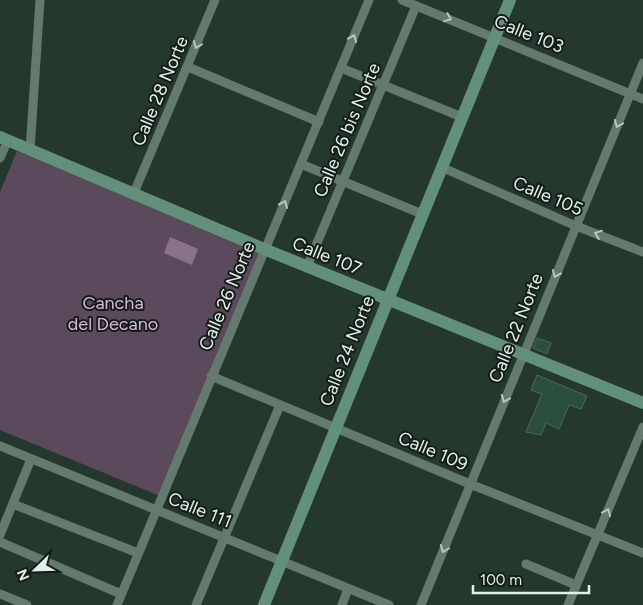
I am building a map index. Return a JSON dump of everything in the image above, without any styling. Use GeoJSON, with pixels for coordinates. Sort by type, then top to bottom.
{"type":"FeatureCollection","features":[{"type":"Feature","properties":{"kind":"street"},"geometry":{"type":"LineString","coordinates":[[30,150],[40,0]]}},
{"type":"Feature","properties":{"kind":"street","name":"Calle 28 Norte"},"geometry":{"type":"LineString","coordinates":[[133,195],[215,0]]}},
{"type":"Feature","properties":{"kind":"street","name":"Calle 26 Norte"},"geometry":{"type":"LineString","coordinates":[[117,605],[368,0]]}},
{"type":"Feature","properties":{"kind":"street","name":"Calle 103"},"geometry":{"type":"LineString","coordinates":[[402,0],[643,98]]}},
{"type":"Feature","properties":{"kind":"street","name":"Calle 24 Norte"},"geometry":{"type":"LineString","coordinates":[[264,605],[510,0]]}},
{"type":"Feature","properties":{"kind":"street","name":"Calle 26 bis Norte"},"geometry":{"type":"LineString","coordinates":[[307,267],[416,6]]}},
{"type":"Feature","properties":{"kind":"street","name":"Calle 22 Norte"},"geometry":{"type":"LineString","coordinates":[[421,605],[643,63]]}},
{"type":"Feature","properties":{"kind":"street"},"geometry":{"type":"LineString","coordinates":[[188,67],[319,122]]}},
{"type":"Feature","properties":{"kind":"street"},"geometry":{"type":"LineString","coordinates":[[341,68],[462,117]]}},
{"type":"Feature","properties":{"kind":"street"},"geometry":{"type":"LineString","coordinates":[[0,158],[4,138]]}},
{"type":"Feature","properties":{"kind":"street","name":"Calle 107"},"geometry":{"type":"LineString","coordinates":[[4,138],[133,195],[643,403]]}},
{"type":"Feature","properties":{"kind":"street"},"geometry":{"type":"LineString","coordinates":[[301,164],[422,214]]}},
{"type":"Feature","properties":{"kind":"street","name":"Calle 105"},"geometry":{"type":"LineString","coordinates":[[441,167],[576,226],[643,252]]}},
{"type":"Feature","properties":{"kind":"street","name":"Calle 109"},"geometry":{"type":"LineString","coordinates":[[211,376],[470,484],[643,552]]}},
{"type":"Feature","properties":{"kind":"street"},"geometry":{"type":"LineString","coordinates":[[196,605],[280,405]]}},
{"type":"Feature","properties":{"kind":"street"},"geometry":{"type":"LineString","coordinates":[[568,605],[643,427]]}},
{"type":"Feature","properties":{"kind":"street","name":"Calle 111"},"geometry":{"type":"LineString","coordinates":[[0,446],[389,605]]}},
{"type":"Feature","properties":{"kind":"street"},"geometry":{"type":"LineString","coordinates":[[0,535],[31,459]]}},
{"type":"Feature","properties":{"kind":"street"},"geometry":{"type":"LineString","coordinates":[[13,504],[138,553]]}},
{"type":"Feature","properties":{"kind":"street"},"geometry":{"type":"LineString","coordinates":[[0,542],[121,594]]}},
{"type":"Feature","properties":{"kind":"street"},"geometry":{"type":"LineString","coordinates":[[526,564],[576,585]]}},
{"type":"Feature","properties":{"kind":"street"},"geometry":{"type":"LineString","coordinates":[[342,605],[348,589]]}},
{"type":"Feature","properties":{"kind":"street"},"geometry":{"type":"LineString","coordinates":[[0,594],[27,605]]}},
{"type":"Feature","properties":{"kind":"green space","name":"Cancha del Decano"},"geometry":{"type":"Polygon","coordinates":[[[17,151],[260,251],[160,496],[0,430],[0,192],[17,151]]]}},
{"type":"Feature","properties":{"kind":"shaded area"},"geometry":{"type":"Polygon","coordinates":[[[170,237],[198,249],[192,265],[164,253],[170,237]]]}},
{"type":"Feature","properties":{"kind":"building"},"geometry":{"type":"Polygon","coordinates":[[[537,338],[551,343],[547,354],[533,348],[537,338]]]}},
{"type":"Feature","properties":{"kind":"building"},"geometry":{"type":"Polygon","coordinates":[[[537,375],[587,396],[581,409],[569,405],[559,429],[546,423],[541,435],[526,432],[542,394],[531,390],[537,375]]]}}]}
